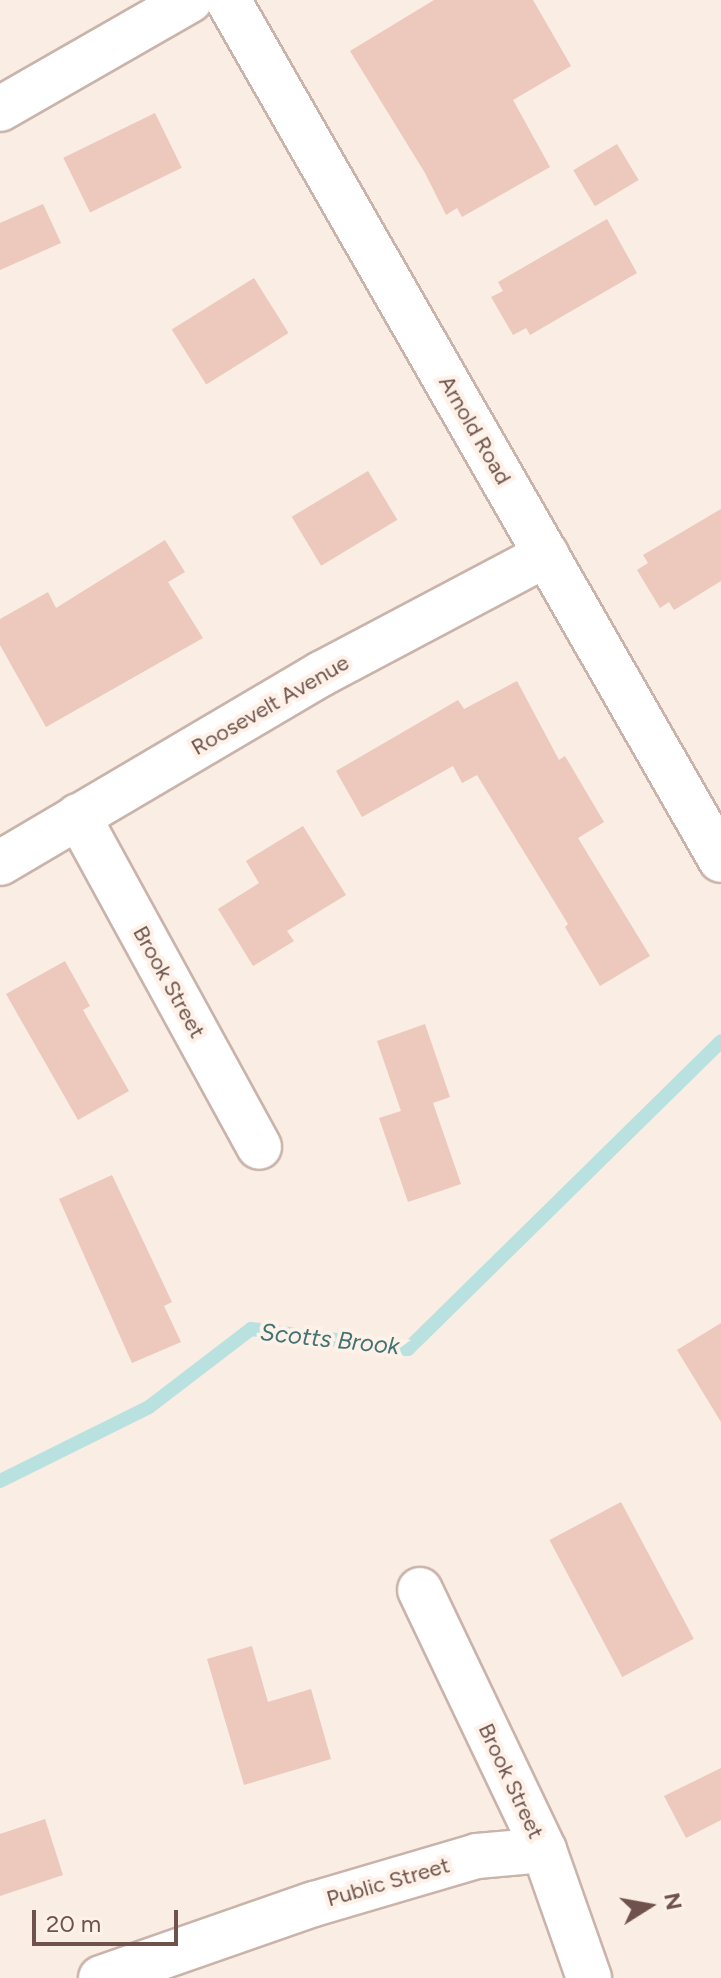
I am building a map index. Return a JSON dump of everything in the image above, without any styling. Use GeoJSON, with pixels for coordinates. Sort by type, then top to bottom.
{"type":"FeatureCollection","features":[{"type":"Feature","properties":{"kind":"street"},"geometry":{"type":"LineString","coordinates":[[0,109],[190,0]]}},
{"type":"Feature","properties":{"kind":"street","name":"Arnold Road"},"geometry":{"type":"LineString","coordinates":[[228,0],[721,860]]}},
{"type":"Feature","properties":{"kind":"street","name":"Roosevelt Avenue"},"geometry":{"type":"LineString","coordinates":[[0,863],[321,674],[546,555]]}},
{"type":"Feature","properties":{"kind":"street","name":"Brook Street"},"geometry":{"type":"LineString","coordinates":[[78,816],[259,1147]]}},
{"type":"Feature","properties":{"kind":"street","name":"Brook Street"},"geometry":{"type":"LineString","coordinates":[[420,1590],[544,1850],[589,1978]]}},
{"type":"Feature","properties":{"kind":"street","name":"Public Street"},"geometry":{"type":"LineString","coordinates":[[101,1978],[314,1904],[477,1856],[544,1850]]}},
{"type":"Feature","properties":{"kind":"building"},"geometry":{"type":"Polygon","coordinates":[[[434,0],[533,0],[571,66],[513,100],[550,167],[462,217],[457,208],[446,215],[425,173],[350,51],[434,0]]]}},
{"type":"Feature","properties":{"kind":"building"},"geometry":{"type":"Polygon","coordinates":[[[155,113],[182,168],[90,213],[63,158],[155,113]]]}},
{"type":"Feature","properties":{"kind":"building"},"geometry":{"type":"Polygon","coordinates":[[[617,144],[639,180],[595,206],[573,170],[617,144]]]}},
{"type":"Feature","properties":{"kind":"building"},"geometry":{"type":"Polygon","coordinates":[[[43,204],[61,243],[0,270],[0,223],[43,204]]]}},
{"type":"Feature","properties":{"kind":"building"},"geometry":{"type":"Polygon","coordinates":[[[607,219],[637,273],[530,335],[526,328],[513,335],[491,297],[503,291],[498,282],[607,219]]]}},
{"type":"Feature","properties":{"kind":"building"},"geometry":{"type":"Polygon","coordinates":[[[254,278],[288,333],[206,385],[172,329],[254,278]]]}},
{"type":"Feature","properties":{"kind":"building"},"geometry":{"type":"Polygon","coordinates":[[[368,471],[397,520],[321,566],[292,517],[368,471]]]}},
{"type":"Feature","properties":{"kind":"building"},"geometry":{"type":"Polygon","coordinates":[[[721,509],[721,581],[674,610],[669,602],[660,608],[637,570],[648,563],[643,555],[721,509]]]}},
{"type":"Feature","properties":{"kind":"building"},"geometry":{"type":"Polygon","coordinates":[[[165,540],[185,572],[168,582],[203,638],[46,727],[0,645],[0,619],[48,592],[56,608],[165,540]]]}},
{"type":"Feature","properties":{"kind":"building"},"geometry":{"type":"Polygon","coordinates":[[[517,681],[559,760],[565,756],[604,822],[578,838],[650,956],[600,986],[565,927],[568,924],[477,775],[462,783],[453,766],[362,817],[336,771],[458,700],[464,709],[517,681]]]}},
{"type":"Feature","properties":{"kind":"building"},"geometry":{"type":"Polygon","coordinates":[[[303,826],[346,895],[287,931],[294,941],[253,966],[218,909],[259,883],[246,861],[303,826]]]}},
{"type":"Feature","properties":{"kind":"building"},"geometry":{"type":"Polygon","coordinates":[[[65,961],[90,1006],[83,1010],[129,1091],[78,1120],[6,994],[65,961]]]}},
{"type":"Feature","properties":{"kind":"building"},"geometry":{"type":"Polygon","coordinates":[[[425,1024],[450,1097],[433,1103],[461,1184],[408,1202],[379,1118],[401,1111],[377,1041],[425,1024]]]}},
{"type":"Feature","properties":{"kind":"building"},"geometry":{"type":"Polygon","coordinates":[[[112,1175],[172,1302],[164,1306],[181,1342],[132,1363],[59,1199],[112,1175]]]}},
{"type":"Feature","properties":{"kind":"building"},"geometry":{"type":"Polygon","coordinates":[[[721,1323],[721,1422],[677,1350],[721,1323]]]}},
{"type":"Feature","properties":{"kind":"building"},"geometry":{"type":"Polygon","coordinates":[[[621,1502],[694,1639],[622,1677],[549,1540],[621,1502]]]}},
{"type":"Feature","properties":{"kind":"building"},"geometry":{"type":"Polygon","coordinates":[[[252,1646],[268,1702],[311,1689],[331,1759],[244,1785],[207,1659],[252,1646]]]}},
{"type":"Feature","properties":{"kind":"building"},"geometry":{"type":"Polygon","coordinates":[[[721,1768],[721,1820],[686,1838],[664,1796],[721,1768]]]}},
{"type":"Feature","properties":{"kind":"building"},"geometry":{"type":"Polygon","coordinates":[[[45,1819],[63,1875],[0,1896],[0,1834],[45,1819]]]}},
{"type":"Feature","properties":{"kind":"waterway","name":"Scotts Brook"},"geometry":{"type":"LineString","coordinates":[[0,1481],[149,1407],[251,1329],[408,1349],[721,1041]]}}]}
